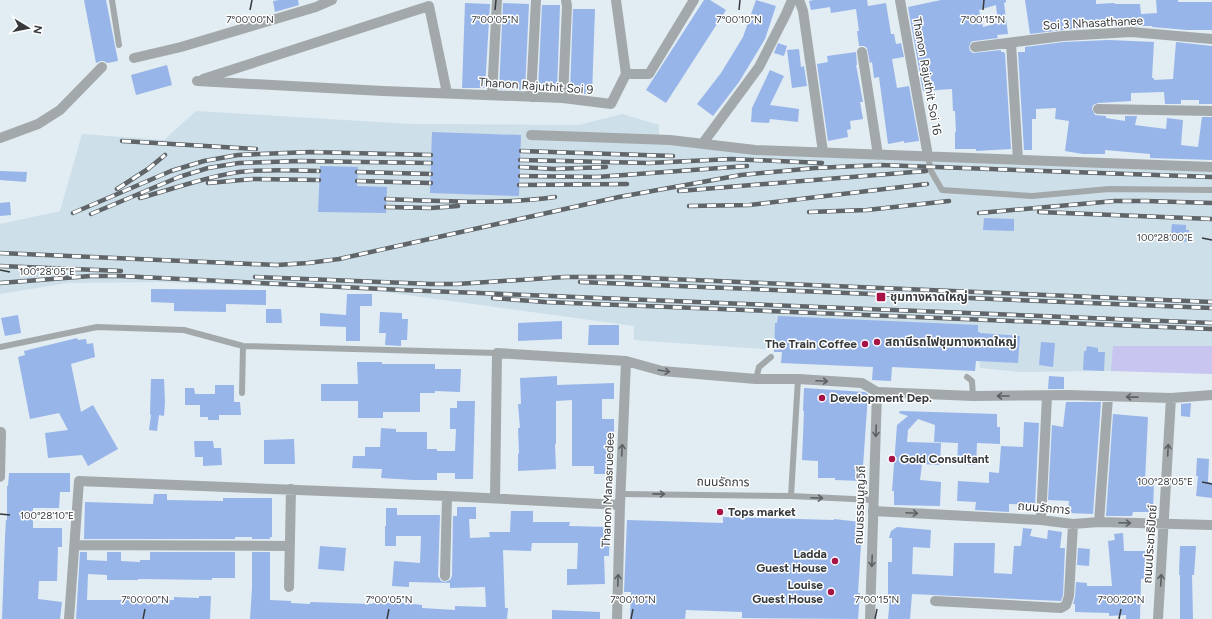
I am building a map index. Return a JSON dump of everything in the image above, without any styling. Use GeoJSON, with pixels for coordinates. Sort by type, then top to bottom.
{"type":"FeatureCollection","features":[{"type":"Feature","properties":{"kind":"street"},"geometry":{"type":"LineString","coordinates":[[134,58],[181,46],[332,0]]}},
{"type":"Feature","properties":{"kind":"street"},"geometry":{"type":"LineString","coordinates":[[492,95],[497,0]]}},
{"type":"Feature","properties":{"kind":"street"},"geometry":{"type":"LineString","coordinates":[[532,97],[536,0]]}},
{"type":"Feature","properties":{"kind":"street"},"geometry":{"type":"LineString","coordinates":[[563,98],[566,0]]}},
{"type":"Feature","properties":{"kind":"street"},"geometry":{"type":"LineString","coordinates":[[616,0],[626,74],[649,74],[694,0]]}},
{"type":"Feature","properties":{"kind":"street"},"geometry":{"type":"LineString","coordinates":[[703,143],[759,67],[792,0]]}},
{"type":"Feature","properties":{"kind":"street"},"geometry":{"type":"LineString","coordinates":[[799,0],[803,11],[823,152]]}},
{"type":"Feature","properties":{"kind":"street","name":"Thanon Rajuthit Soi 16"},"geometry":{"type":"LineString","coordinates":[[900,0],[928,156]]}},
{"type":"Feature","properties":{"kind":"street","name":"Thanon Rajuthit Soi 9"},"geometry":{"type":"LineString","coordinates":[[447,94],[429,6],[197,81],[447,94],[563,98],[611,104],[626,74]]}},
{"type":"Feature","properties":{"kind":"street","name":"Soi 3 Nhasathanee"},"geometry":{"type":"LineString","coordinates":[[975,47],[1063,36],[1131,32],[1212,39]]}},
{"type":"Feature","properties":{"kind":"street"},"geometry":{"type":"LineString","coordinates":[[1011,43],[1018,160]]}},
{"type":"Feature","properties":{"kind":"street"},"geometry":{"type":"LineString","coordinates":[[862,52],[878,155]]}},
{"type":"Feature","properties":{"kind":"street"},"geometry":{"type":"LineString","coordinates":[[0,138],[38,124],[60,110],[102,67]]}},
{"type":"Feature","properties":{"kind":"street"},"geometry":{"type":"LineString","coordinates":[[1098,109],[1212,111]]}},
{"type":"Feature","properties":{"kind":"street"},"geometry":{"type":"LineString","coordinates":[[531,135],[670,140],[755,150],[1212,167]]}},
{"type":"Feature","properties":{"kind":"street"},"geometry":{"type":"LineString","coordinates":[[496,498],[497,353],[626,361],[662,371],[756,379],[862,383],[877,392],[973,396],[1172,398],[1212,396]]}},
{"type":"Feature","properties":{"kind":"street","name":"Thanon Manasruedee"},"geometry":{"type":"LineString","coordinates":[[617,619],[620,494],[626,361]]}},
{"type":"Feature","properties":{"kind":"street","name":"ถนนธรรมนูญวิถี"},"geometry":{"type":"LineString","coordinates":[[870,619],[877,392]]}},
{"type":"Feature","properties":{"kind":"street"},"geometry":{"type":"LineString","coordinates":[[1041,520],[1047,396]]}},
{"type":"Feature","properties":{"kind":"street"},"geometry":{"type":"LineString","coordinates":[[1099,522],[1108,397]]}},
{"type":"Feature","properties":{"kind":"street","name":"ถนนประชาธิปัตย์"},"geometry":{"type":"LineString","coordinates":[[1158,619],[1172,398]]}},
{"type":"Feature","properties":{"kind":"street"},"geometry":{"type":"LineString","coordinates":[[0,432],[0,477]]}},
{"type":"Feature","properties":{"kind":"street"},"geometry":{"type":"LineString","coordinates":[[69,619],[79,481],[496,498],[620,505]]}},
{"type":"Feature","properties":{"kind":"street"},"geometry":{"type":"LineString","coordinates":[[289,587],[291,489]]}},
{"type":"Feature","properties":{"kind":"street"},"geometry":{"type":"LineString","coordinates":[[445,576],[447,496]]}},
{"type":"Feature","properties":{"kind":"street","name":"ถนนรัถการ"},"geometry":{"type":"LineString","coordinates":[[873,511],[1041,520],[1074,524],[1099,522],[1212,525]]}},
{"type":"Feature","properties":{"kind":"street"},"geometry":{"type":"LineString","coordinates":[[935,601],[1061,608],[1069,601],[1074,524]]}},
{"type":"Feature","properties":{"kind":"street"},"geometry":{"type":"LineString","coordinates":[[75,545],[289,546]]}},
{"type":"Feature","properties":{"kind":"lane"},"geometry":{"type":"LineString","coordinates":[[112,0],[119,45]]}},
{"type":"Feature","properties":{"kind":"lane"},"geometry":{"type":"LineString","coordinates":[[928,156],[931,171],[942,190],[1032,196],[1109,189],[1212,190]]}},
{"type":"Feature","properties":{"kind":"lane"},"geometry":{"type":"LineString","coordinates":[[0,347],[97,328],[184,330],[243,346],[497,353]]}},
{"type":"Feature","properties":{"kind":"lane"},"geometry":{"type":"LineString","coordinates":[[242,393],[243,346]]}},
{"type":"Feature","properties":{"kind":"lane"},"geometry":{"type":"LineString","coordinates":[[756,379],[759,367],[771,357]]}},
{"type":"Feature","properties":{"kind":"lane"},"geometry":{"type":"LineString","coordinates":[[967,376],[972,381],[973,396]]}},
{"type":"Feature","properties":{"kind":"lane"},"geometry":{"type":"LineString","coordinates":[[790,496],[798,380]]}},
{"type":"Feature","properties":{"kind":"lane","name":"ถนนรัถการ"},"geometry":{"type":"LineString","coordinates":[[620,494],[790,496],[873,500]]}},
{"type":"Feature","properties":{"kind":"shaded area"},"geometry":{"type":"Polygon","coordinates":[[[196,111],[411,124],[579,125],[622,114],[659,125],[659,142],[1212,167],[1212,371],[1021,372],[980,368],[979,358],[763,349],[634,340],[634,326],[377,291],[163,282],[67,283],[0,294],[0,224],[60,211],[82,134],[164,140],[196,111]]]}},
{"type":"Feature","properties":{"kind":"shaded area"},"geometry":{"type":"Polygon","coordinates":[[[1113,346],[1212,346],[1212,374],[1111,371],[1113,346]]]}},
{"type":"Feature","properties":{"kind":"building"},"geometry":{"type":"Polygon","coordinates":[[[84,0],[106,0],[118,61],[107,63],[101,61],[96,63],[84,0]]]}},
{"type":"Feature","properties":{"kind":"building"},"geometry":{"type":"Polygon","coordinates":[[[298,0],[299,5],[275,12],[273,1],[298,0]]]}},
{"type":"Feature","properties":{"kind":"building"},"geometry":{"type":"Polygon","coordinates":[[[704,0],[710,0],[726,10],[666,103],[646,90],[704,0]]]}},
{"type":"Feature","properties":{"kind":"building"},"geometry":{"type":"Polygon","coordinates":[[[756,0],[776,6],[765,39],[739,82],[713,116],[697,104],[721,73],[743,37],[756,0]]]}},
{"type":"Feature","properties":{"kind":"building"},"geometry":{"type":"Polygon","coordinates":[[[867,0],[868,6],[886,3],[891,34],[894,34],[896,44],[901,43],[904,57],[892,59],[897,88],[909,86],[919,141],[904,143],[904,141],[888,144],[879,77],[874,78],[872,62],[870,63],[867,48],[864,46],[859,46],[857,31],[859,31],[856,9],[831,13],[830,7],[811,10],[809,1],[867,0]]]}},
{"type":"Feature","properties":{"kind":"building"},"geometry":{"type":"Polygon","coordinates":[[[941,0],[1006,0],[1004,3],[1008,34],[997,35],[998,38],[971,42],[969,47],[970,51],[973,53],[1001,50],[1001,52],[1004,52],[1005,54],[1011,149],[976,151],[976,149],[955,149],[955,111],[953,111],[952,89],[923,91],[908,7],[941,0]],[[996,5],[979,10],[983,27],[998,23],[996,5]]]}},
{"type":"Feature","properties":{"kind":"building"},"geometry":{"type":"Polygon","coordinates":[[[1025,0],[1096,0],[1096,4],[1140,4],[1141,14],[1157,13],[1156,0],[1178,0],[1178,2],[1212,2],[1212,30],[1187,30],[1152,26],[1131,26],[1088,27],[1030,34],[1025,0]]]}},
{"type":"Feature","properties":{"kind":"building"},"geometry":{"type":"Polygon","coordinates":[[[465,3],[490,4],[485,88],[462,88],[465,3]]]}},
{"type":"Feature","properties":{"kind":"building"},"geometry":{"type":"Polygon","coordinates":[[[503,3],[529,4],[525,90],[499,89],[503,3]]]}},
{"type":"Feature","properties":{"kind":"building"},"geometry":{"type":"Polygon","coordinates":[[[542,5],[560,5],[557,91],[538,90],[542,5]]]}},
{"type":"Feature","properties":{"kind":"building"},"geometry":{"type":"Polygon","coordinates":[[[573,9],[595,9],[592,95],[570,92],[573,9]]]}},
{"type":"Feature","properties":{"kind":"building"},"geometry":{"type":"Polygon","coordinates":[[[1109,40],[1154,42],[1152,78],[1154,78],[1154,80],[1173,79],[1176,42],[1212,46],[1212,104],[1199,104],[1199,100],[1181,100],[1181,104],[1165,104],[1164,92],[1131,93],[1131,101],[1098,103],[1093,105],[1092,109],[1095,115],[1106,116],[1106,118],[1125,121],[1125,116],[1137,116],[1135,125],[1166,129],[1167,118],[1183,120],[1181,145],[1198,147],[1202,117],[1212,117],[1212,160],[1150,158],[1150,154],[1105,150],[1105,154],[1083,154],[1065,151],[1069,121],[1055,119],[1056,108],[1036,109],[1036,119],[1032,119],[1032,150],[1024,150],[1018,52],[1025,52],[1025,47],[1064,42],[1109,40]]]}},
{"type":"Feature","properties":{"kind":"building"},"geometry":{"type":"Polygon","coordinates":[[[778,43],[787,46],[784,56],[774,53],[778,43]]]}},
{"type":"Feature","properties":{"kind":"building"},"geometry":{"type":"Polygon","coordinates":[[[799,49],[801,67],[804,66],[807,86],[792,88],[787,50],[799,49]]]}},
{"type":"Feature","properties":{"kind":"building"},"geometry":{"type":"Polygon","coordinates":[[[856,52],[856,65],[863,102],[860,102],[863,119],[850,121],[851,129],[847,130],[848,137],[828,141],[817,64],[828,62],[827,56],[856,52]]]}},
{"type":"Feature","properties":{"kind":"building"},"geometry":{"type":"Polygon","coordinates":[[[167,65],[172,85],[136,95],[131,75],[167,65]]]}},
{"type":"Feature","properties":{"kind":"building"},"geometry":{"type":"Polygon","coordinates":[[[770,70],[784,76],[770,105],[799,109],[798,122],[770,119],[769,123],[751,122],[752,108],[770,70]]]}},
{"type":"Feature","properties":{"kind":"building"},"geometry":{"type":"Polygon","coordinates":[[[432,132],[521,135],[519,196],[430,193],[432,132]]]}},
{"type":"Feature","properties":{"kind":"building"},"geometry":{"type":"Polygon","coordinates":[[[320,166],[358,167],[357,186],[387,187],[386,213],[318,212],[320,166]]]}},
{"type":"Feature","properties":{"kind":"building"},"geometry":{"type":"Polygon","coordinates":[[[0,171],[27,172],[26,182],[0,180],[0,171]]]}},
{"type":"Feature","properties":{"kind":"building"},"geometry":{"type":"Polygon","coordinates":[[[10,202],[11,215],[0,216],[0,203],[10,202]]]}},
{"type":"Feature","properties":{"kind":"building"},"geometry":{"type":"Polygon","coordinates":[[[984,218],[1014,219],[1014,231],[983,230],[984,218]]]}},
{"type":"Feature","properties":{"kind":"building"},"geometry":{"type":"Polygon","coordinates":[[[1172,224],[1186,225],[1186,230],[1189,230],[1188,242],[1170,241],[1172,224]]]}},
{"type":"Feature","properties":{"kind":"building"},"geometry":{"type":"Polygon","coordinates":[[[151,289],[266,290],[266,305],[226,304],[226,312],[174,311],[174,303],[151,302],[151,289]]]}},
{"type":"Feature","properties":{"kind":"building"},"geometry":{"type":"Polygon","coordinates":[[[347,294],[372,294],[372,306],[360,306],[360,341],[346,341],[346,327],[320,326],[320,313],[346,315],[347,294]]]}},
{"type":"Feature","properties":{"kind":"building"},"geometry":{"type":"Polygon","coordinates":[[[266,309],[281,309],[282,323],[266,323],[266,309]]]}},
{"type":"Feature","properties":{"kind":"building"},"geometry":{"type":"Polygon","coordinates":[[[380,312],[402,313],[402,319],[408,319],[407,340],[401,340],[401,346],[385,345],[386,333],[379,333],[380,312]]]}},
{"type":"Feature","properties":{"kind":"building"},"geometry":{"type":"Polygon","coordinates":[[[18,315],[21,333],[5,336],[1,318],[18,315]]]}},
{"type":"Feature","properties":{"kind":"building","name":"สถานีรถไฟชุมทางหาดใหญ่"},"geometry":{"type":"Polygon","coordinates":[[[778,316],[978,325],[978,332],[980,333],[1020,336],[1018,363],[976,361],[975,371],[892,367],[891,381],[872,380],[873,367],[781,363],[782,352],[774,352],[775,323],[777,323],[778,316]]]}},
{"type":"Feature","properties":{"kind":"building"},"geometry":{"type":"Polygon","coordinates":[[[562,321],[562,339],[518,341],[518,323],[562,321]]]}},
{"type":"Feature","properties":{"kind":"building"},"geometry":{"type":"Polygon","coordinates":[[[589,325],[619,325],[619,345],[588,345],[589,325]]]}},
{"type":"Feature","properties":{"kind":"building"},"geometry":{"type":"Polygon","coordinates":[[[77,338],[78,340],[86,339],[87,344],[93,343],[95,357],[71,364],[81,412],[93,405],[118,449],[88,466],[82,455],[48,458],[45,433],[68,430],[59,413],[30,419],[18,357],[25,355],[24,351],[77,338]]]}},
{"type":"Feature","properties":{"kind":"building"},"geometry":{"type":"Polygon","coordinates":[[[1041,342],[1055,343],[1053,367],[1039,365],[1041,342]]]}},
{"type":"Feature","properties":{"kind":"building"},"geometry":{"type":"Polygon","coordinates":[[[1087,346],[1098,348],[1098,352],[1105,352],[1104,371],[1083,370],[1084,351],[1086,351],[1087,346]]]}},
{"type":"Feature","properties":{"kind":"building"},"geometry":{"type":"Polygon","coordinates":[[[357,362],[382,362],[382,364],[435,364],[435,369],[461,369],[460,392],[435,391],[435,393],[420,393],[420,412],[383,412],[383,418],[358,418],[358,401],[321,401],[321,384],[358,384],[357,362]]]}},
{"type":"Feature","properties":{"kind":"building"},"geometry":{"type":"Polygon","coordinates":[[[557,376],[557,385],[614,383],[614,399],[602,399],[602,419],[614,419],[614,433],[611,433],[611,466],[608,466],[608,474],[594,474],[594,466],[572,466],[572,400],[556,401],[556,469],[518,471],[518,428],[520,428],[518,404],[521,404],[520,378],[557,376]]]}},
{"type":"Feature","properties":{"kind":"building"},"geometry":{"type":"Polygon","coordinates":[[[1049,376],[1064,377],[1064,389],[1048,389],[1049,376]]]}},
{"type":"Feature","properties":{"kind":"building"},"geometry":{"type":"Polygon","coordinates":[[[151,379],[164,379],[164,416],[159,415],[157,431],[149,430],[151,415],[151,379]]]}},
{"type":"Feature","properties":{"kind":"building"},"geometry":{"type":"Polygon","coordinates":[[[215,385],[234,385],[234,402],[240,402],[241,415],[219,415],[219,420],[208,420],[208,417],[200,417],[200,405],[185,405],[185,388],[194,388],[195,394],[215,394],[215,385]]]}},
{"type":"Feature","properties":{"kind":"building"},"geometry":{"type":"Polygon","coordinates":[[[804,388],[865,392],[868,394],[862,481],[818,478],[818,461],[802,460],[804,388]]]}},
{"type":"Feature","properties":{"kind":"building"},"geometry":{"type":"Polygon","coordinates":[[[457,401],[475,401],[473,479],[455,479],[455,473],[437,473],[437,480],[381,478],[382,469],[352,468],[353,456],[365,456],[365,447],[380,447],[381,428],[396,429],[396,432],[427,432],[427,449],[437,449],[437,451],[455,451],[456,429],[450,429],[450,408],[457,408],[457,401]]]}},
{"type":"Feature","properties":{"kind":"building"},"geometry":{"type":"Polygon","coordinates":[[[1066,402],[1101,402],[1093,514],[1068,513],[1069,501],[1048,500],[1052,425],[1063,427],[1066,402]]]}},
{"type":"Feature","properties":{"kind":"building"},"geometry":{"type":"Polygon","coordinates":[[[1191,403],[1190,417],[1181,416],[1181,404],[1191,403]]]}},
{"type":"Feature","properties":{"kind":"building"},"geometry":{"type":"Polygon","coordinates":[[[900,411],[997,414],[997,427],[1000,427],[1000,444],[977,443],[976,465],[957,464],[958,443],[934,442],[935,425],[918,419],[908,430],[907,442],[941,443],[940,465],[922,464],[920,480],[941,482],[940,506],[894,505],[894,491],[892,491],[897,425],[908,416],[899,413],[900,411]]]}},
{"type":"Feature","properties":{"kind":"building"},"geometry":{"type":"Polygon","coordinates":[[[1113,414],[1148,417],[1145,481],[1154,481],[1153,512],[1133,512],[1132,516],[1106,516],[1113,414]]]}},
{"type":"Feature","properties":{"kind":"building"},"geometry":{"type":"Polygon","coordinates":[[[1024,422],[1039,423],[1035,505],[1009,504],[1009,512],[975,510],[976,502],[957,501],[958,481],[989,483],[989,472],[999,473],[1001,446],[1023,447],[1024,422]]]}},
{"type":"Feature","properties":{"kind":"building"},"geometry":{"type":"Polygon","coordinates":[[[294,439],[295,464],[264,464],[264,440],[294,439]]]}},
{"type":"Feature","properties":{"kind":"building"},"geometry":{"type":"Polygon","coordinates":[[[194,441],[213,441],[214,448],[221,448],[222,465],[203,466],[203,457],[195,457],[194,441]]]}},
{"type":"Feature","properties":{"kind":"building"},"geometry":{"type":"Polygon","coordinates":[[[1197,458],[1209,459],[1208,482],[1212,483],[1212,498],[1196,496],[1198,476],[1196,476],[1197,458]]]}},
{"type":"Feature","properties":{"kind":"building"},"geometry":{"type":"Polygon","coordinates":[[[9,473],[70,473],[70,492],[60,492],[59,508],[33,508],[33,528],[62,528],[62,547],[58,547],[57,581],[39,581],[38,599],[62,602],[60,619],[2,619],[7,520],[7,486],[9,473]]]}},
{"type":"Feature","properties":{"kind":"building"},"geometry":{"type":"Polygon","coordinates":[[[154,494],[167,494],[167,500],[223,501],[223,498],[272,498],[272,537],[270,537],[270,539],[235,537],[235,539],[84,539],[85,502],[153,504],[154,494]]]}},
{"type":"Feature","properties":{"kind":"building"},"geometry":{"type":"Polygon","coordinates":[[[457,507],[476,507],[476,519],[469,519],[470,538],[490,537],[489,532],[510,532],[511,511],[533,511],[533,522],[570,522],[569,526],[610,527],[609,556],[604,556],[605,584],[567,585],[567,569],[577,569],[578,543],[532,543],[531,551],[503,550],[505,608],[508,608],[507,619],[250,619],[252,552],[270,552],[270,600],[310,604],[310,602],[373,604],[405,603],[422,605],[422,608],[455,610],[455,606],[486,607],[485,587],[450,588],[450,583],[409,582],[409,587],[392,586],[394,561],[420,563],[421,536],[396,536],[396,546],[385,546],[386,508],[397,508],[397,515],[440,515],[438,576],[441,581],[445,582],[450,580],[452,576],[453,516],[457,516],[457,507]]]}},
{"type":"Feature","properties":{"kind":"building"},"geometry":{"type":"Polygon","coordinates":[[[723,517],[834,519],[860,522],[859,528],[862,528],[858,619],[742,618],[742,612],[686,610],[685,619],[630,619],[631,592],[624,592],[627,520],[723,523],[723,517]]]}},
{"type":"Feature","properties":{"kind":"building"},"geometry":{"type":"Polygon","coordinates":[[[897,527],[931,530],[930,548],[913,547],[912,574],[953,576],[954,543],[995,543],[994,573],[1012,574],[1014,546],[1021,546],[1023,528],[1032,529],[1030,536],[1047,539],[1048,530],[1062,532],[1060,548],[1065,548],[1063,595],[1061,601],[912,594],[910,619],[888,619],[890,598],[888,598],[888,562],[892,562],[892,538],[889,538],[891,531],[897,527]]]}},
{"type":"Feature","properties":{"kind":"building"},"geometry":{"type":"Polygon","coordinates":[[[1123,533],[1124,551],[1145,551],[1145,579],[1141,579],[1140,619],[1126,619],[1126,615],[1109,616],[1109,613],[1075,612],[1075,604],[1073,604],[1076,582],[1087,583],[1087,586],[1112,586],[1108,541],[1115,540],[1114,534],[1123,533]]]}},
{"type":"Feature","properties":{"kind":"building"},"geometry":{"type":"Polygon","coordinates":[[[320,546],[346,548],[344,571],[318,569],[320,546]]]}},
{"type":"Feature","properties":{"kind":"building"},"geometry":{"type":"Polygon","coordinates":[[[1180,546],[1196,546],[1194,575],[1192,575],[1193,619],[1180,619],[1180,546]]]}},
{"type":"Feature","properties":{"kind":"building"},"geometry":{"type":"Polygon","coordinates":[[[1078,548],[1090,549],[1089,566],[1077,565],[1078,548]]]}},
{"type":"Feature","properties":{"kind":"building"},"geometry":{"type":"Polygon","coordinates":[[[80,552],[87,552],[87,560],[107,561],[107,552],[121,552],[121,561],[140,562],[140,560],[150,560],[150,552],[235,552],[235,578],[212,578],[212,580],[107,580],[107,575],[88,574],[87,600],[129,600],[129,602],[164,604],[165,600],[174,600],[174,597],[199,598],[199,596],[211,596],[210,619],[76,619],[80,552]]]}},
{"type":"Feature","properties":{"kind":"building"},"geometry":{"type":"Polygon","coordinates":[[[552,610],[600,612],[600,619],[552,619],[552,610]]]}},
{"type":"Feature","properties":{"kind":"railway"},"geometry":{"type":"LineString","coordinates":[[122,141],[256,149]]}},
{"type":"Feature","properties":{"kind":"railway"},"geometry":{"type":"LineString","coordinates":[[521,151],[673,156]]}},
{"type":"Feature","properties":{"kind":"railway"},"geometry":{"type":"LineString","coordinates":[[73,213],[171,171],[204,161],[238,155],[310,152],[431,155]]}},
{"type":"Feature","properties":{"kind":"railway"},"geometry":{"type":"LineString","coordinates":[[117,189],[148,169],[165,155]]}},
{"type":"Feature","properties":{"kind":"railway"},"geometry":{"type":"LineString","coordinates":[[520,160],[649,163],[731,159],[822,163]]}},
{"type":"Feature","properties":{"kind":"railway"},"geometry":{"type":"LineString","coordinates":[[91,214],[179,177],[208,168],[239,163],[300,161],[431,163]]}},
{"type":"Feature","properties":{"kind":"railway"},"geometry":{"type":"LineString","coordinates":[[0,253],[277,265],[308,263],[339,259],[619,197],[741,175],[815,168],[880,165],[1212,177]]}},
{"type":"Feature","properties":{"kind":"railway"},"geometry":{"type":"LineString","coordinates":[[520,176],[597,177],[747,166]]}},
{"type":"Feature","properties":{"kind":"railway"},"geometry":{"type":"LineString","coordinates":[[520,167],[554,169],[606,167]]}},
{"type":"Feature","properties":{"kind":"railway"},"geometry":{"type":"LineString","coordinates":[[140,198],[201,180],[239,172],[269,170],[319,171]]}},
{"type":"Feature","properties":{"kind":"railway"},"geometry":{"type":"LineString","coordinates":[[679,191],[926,171]]}},
{"type":"Feature","properties":{"kind":"railway"},"geometry":{"type":"LineString","coordinates":[[357,172],[431,174]]}},
{"type":"Feature","properties":{"kind":"railway"},"geometry":{"type":"LineString","coordinates":[[208,183],[253,179],[319,180]]}},
{"type":"Feature","properties":{"kind":"railway"},"geometry":{"type":"LineString","coordinates":[[357,181],[431,183]]}},
{"type":"Feature","properties":{"kind":"railway"},"geometry":{"type":"LineString","coordinates":[[519,185],[627,184]]}},
{"type":"Feature","properties":{"kind":"railway"},"geometry":{"type":"LineString","coordinates":[[689,206],[750,205],[927,184]]}},
{"type":"Feature","properties":{"kind":"railway"},"geometry":{"type":"LineString","coordinates":[[386,199],[492,202],[555,197]]}},
{"type":"Feature","properties":{"kind":"railway"},"geometry":{"type":"LineString","coordinates":[[809,212],[867,210],[949,201]]}},
{"type":"Feature","properties":{"kind":"railway"},"geometry":{"type":"LineString","coordinates":[[979,213],[1115,201],[1212,203]]}},
{"type":"Feature","properties":{"kind":"railway"},"geometry":{"type":"LineString","coordinates":[[386,207],[431,208],[458,206]]}},
{"type":"Feature","properties":{"kind":"railway"},"geometry":{"type":"LineString","coordinates":[[1039,212],[1212,219]]}},
{"type":"Feature","properties":{"kind":"railway"},"geometry":{"type":"LineString","coordinates":[[0,266],[121,271]]}},
{"type":"Feature","properties":{"kind":"railway"},"geometry":{"type":"LineString","coordinates":[[0,283],[91,276],[120,276],[403,290],[1212,323]]}},
{"type":"Feature","properties":{"kind":"railway"},"geometry":{"type":"LineString","coordinates":[[255,277],[431,284],[457,284],[565,277],[621,277],[1212,302]]}},
{"type":"Feature","properties":{"kind":"railway"},"geometry":{"type":"LineString","coordinates":[[580,282],[1212,308]]}},
{"type":"Feature","properties":{"kind":"railway"},"geometry":{"type":"LineString","coordinates":[[493,298],[545,302],[1212,329]]}},
{"type":"Feature","properties":{"kind":"place","name":"ชุมทางหาดใหญ่"},"geometry":{"type":"Point","coordinates":[881,297]}},
{"type":"Feature","properties":{"kind":"place","name":"สถานีรถไฟชุมทางหาดใหญ่"},"geometry":{"type":"Point","coordinates":[877,342]}},
{"type":"Feature","properties":{"kind":"place","name":"The Train Coffee"},"geometry":{"type":"Point","coordinates":[865,344]}},
{"type":"Feature","properties":{"kind":"place","name":"Development Dep."},"geometry":{"type":"Point","coordinates":[822,398]}},
{"type":"Feature","properties":{"kind":"place","name":"Gold Consultant"},"geometry":{"type":"Point","coordinates":[892,459]}},
{"type":"Feature","properties":{"kind":"place","name":"Tops market"},"geometry":{"type":"Point","coordinates":[720,512]}},
{"type":"Feature","properties":{"kind":"place","name":"Ladda Guest House"},"geometry":{"type":"Point","coordinates":[835,561]}},
{"type":"Feature","properties":{"kind":"place","name":"Louise Guest House"},"geometry":{"type":"Point","coordinates":[831,592]}}]}
